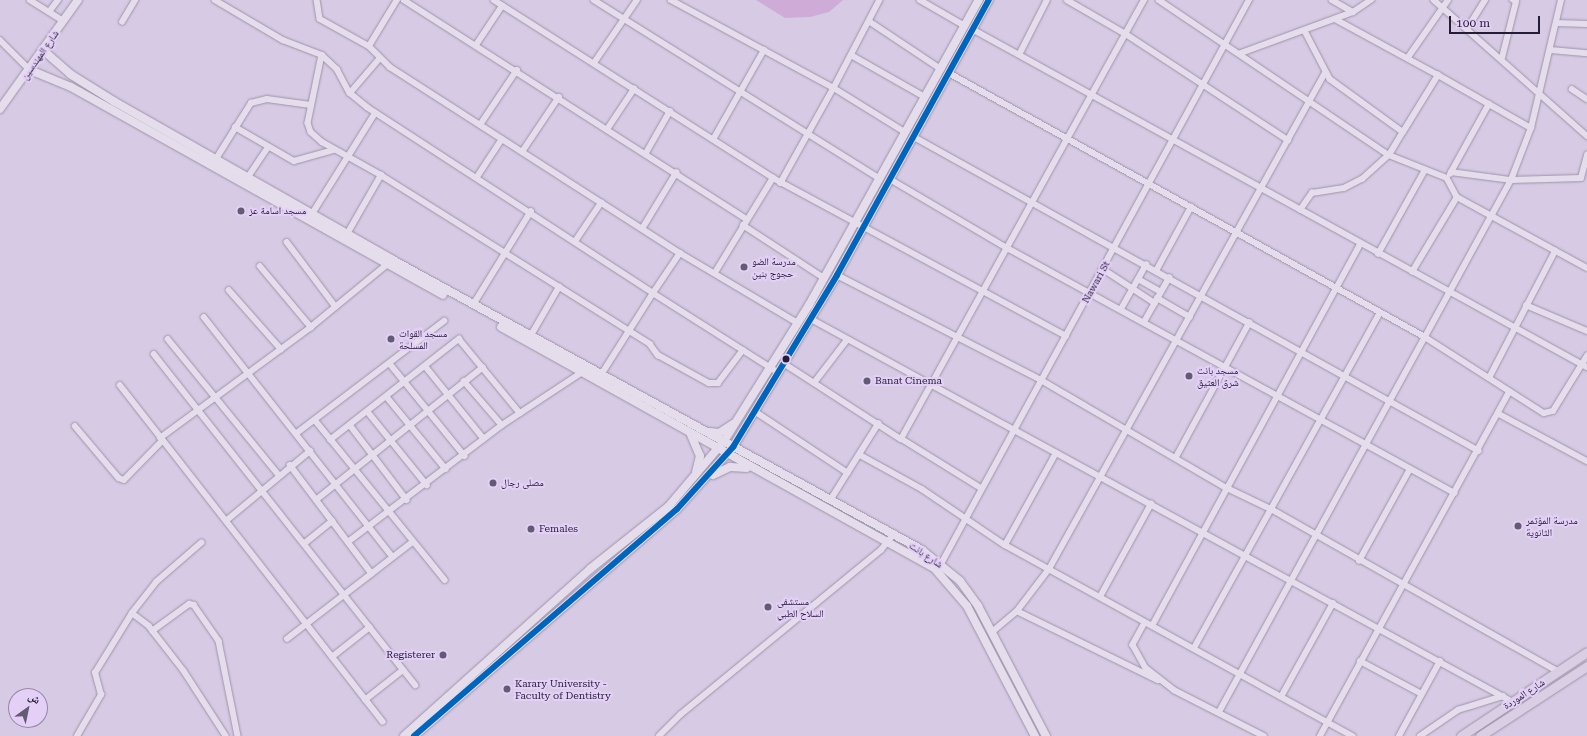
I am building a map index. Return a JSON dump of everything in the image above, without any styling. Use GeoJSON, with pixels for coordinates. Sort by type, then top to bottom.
{"type":"FeatureCollection","features":[{"type":"Feature","properties":{"kind":"main road","name":"شارع المهندسين"},"geometry":{"type":"LineString","coordinates":[[0,109],[44,51],[78,0]]}},
{"type":"Feature","properties":{"kind":"main road"},"geometry":{"type":"LineString","coordinates":[[414,736],[515,644],[590,569],[668,507],[692,482],[724,441],[772,369],[905,132],[929,96],[949,73],[969,28],[979,0]]}},
{"type":"Feature","properties":{"kind":"main road"},"geometry":{"type":"LineString","coordinates":[[404,736],[515,644],[707,479],[733,447],[756,412],[837,275],[914,137],[941,69],[989,0]]}},
{"type":"Feature","properties":{"kind":"main road"},"geometry":{"type":"LineString","coordinates":[[44,51],[70,74],[148,125],[584,370],[601,376],[695,427],[719,433],[739,420]]}},
{"type":"Feature","properties":{"kind":"main road"},"geometry":{"type":"LineString","coordinates":[[30,70],[57,80],[216,159],[233,173],[248,177],[347,234],[390,262],[473,305],[584,370]]}},
{"type":"Feature","properties":{"kind":"main road","name":"شارع بانت"},"geometry":{"type":"LineString","coordinates":[[584,370],[690,435],[726,455],[941,564],[960,581],[992,632],[1046,736]]}},
{"type":"Feature","properties":{"kind":"main road","name":"شارع بانت"},"geometry":{"type":"LineString","coordinates":[[695,427],[831,499],[935,569],[967,606],[1035,736]]}},
{"type":"Feature","properties":{"kind":"main road"},"geometry":{"type":"LineString","coordinates":[[690,435],[700,456],[692,482]]}},
{"type":"Feature","properties":{"kind":"main road"},"geometry":{"type":"LineString","coordinates":[[707,479],[730,467],[754,470]]}},
{"type":"Feature","properties":{"kind":"main road","name":"شارع الموردة"},"geometry":{"type":"LineString","coordinates":[[1461,736],[1587,652]]}},
{"type":"Feature","properties":{"kind":"main road","name":"شارع الموردة"},"geometry":{"type":"LineString","coordinates":[[1480,736],[1587,666]]}},
{"type":"Feature","properties":{"kind":"street"},"geometry":{"type":"LineString","coordinates":[[30,0],[63,21]]}},
{"type":"Feature","properties":{"kind":"street"},"geometry":{"type":"LineString","coordinates":[[49,12],[58,0]]}},
{"type":"Feature","properties":{"kind":"street"},"geometry":{"type":"LineString","coordinates":[[122,22],[135,0]]}},
{"type":"Feature","properties":{"kind":"street"},"geometry":{"type":"LineString","coordinates":[[215,0],[283,40],[322,55],[337,68],[350,93],[375,113],[531,211],[653,293],[779,373]]}},
{"type":"Feature","properties":{"kind":"street"},"geometry":{"type":"LineString","coordinates":[[317,0],[320,19],[369,46],[380,58],[601,203],[680,253],[716,271],[798,323]]}},
{"type":"Feature","properties":{"kind":"street"},"geometry":{"type":"LineString","coordinates":[[369,46],[397,0]]}},
{"type":"Feature","properties":{"kind":"street"},"geometry":{"type":"LineString","coordinates":[[404,0],[608,128],[747,219]]}},
{"type":"Feature","properties":{"kind":"street"},"geometry":{"type":"LineString","coordinates":[[494,0],[714,138],[781,183],[854,224],[863,226],[1066,336]]}},
{"type":"Feature","properties":{"kind":"street"},"geometry":{"type":"LineString","coordinates":[[594,0],[738,92],[880,179]]}},
{"type":"Feature","properties":{"kind":"street"},"geometry":{"type":"LineString","coordinates":[[594,63],[637,0]]}},
{"type":"Feature","properties":{"kind":"street"},"geometry":{"type":"LineString","coordinates":[[671,0],[834,88],[905,132]]}},
{"type":"Feature","properties":{"kind":"street"},"geometry":{"type":"LineString","coordinates":[[781,183],[810,135],[880,0]]}},
{"type":"Feature","properties":{"kind":"street"},"geometry":{"type":"LineString","coordinates":[[1020,53],[1047,0]]}},
{"type":"Feature","properties":{"kind":"street"},"geometry":{"type":"LineString","coordinates":[[1067,0],[1126,34],[1202,86],[1288,140]]}},
{"type":"Feature","properties":{"kind":"street"},"geometry":{"type":"LineString","coordinates":[[901,439],[1034,204],[1144,0]]}},
{"type":"Feature","properties":{"kind":"street"},"geometry":{"type":"LineString","coordinates":[[1159,0],[1311,99],[1389,155],[1447,178],[1457,197],[1587,268]]}},
{"type":"Feature","properties":{"kind":"street","name":"Nawari St"},"geometry":{"type":"LineString","coordinates":[[941,564],[963,517],[1015,429],[1249,0]]}},
{"type":"Feature","properties":{"kind":"street"},"geometry":{"type":"LineString","coordinates":[[1332,0],[1353,12]]}},
{"type":"Feature","properties":{"kind":"street"},"geometry":{"type":"LineString","coordinates":[[1241,53],[1305,31],[1353,12],[1371,0]]}},
{"type":"Feature","properties":{"kind":"street"},"geometry":{"type":"LineString","coordinates":[[1434,0],[1502,58],[1587,136]]}},
{"type":"Feature","properties":{"kind":"street"},"geometry":{"type":"LineString","coordinates":[[1409,56],[1448,0]]}},
{"type":"Feature","properties":{"kind":"street"},"geometry":{"type":"LineString","coordinates":[[1467,29],[1485,0]]}},
{"type":"Feature","properties":{"kind":"street"},"geometry":{"type":"LineString","coordinates":[[1219,712],[1364,443],[1425,338],[1447,293],[1492,216],[1511,180],[1542,94],[1561,0]]}},
{"type":"Feature","properties":{"kind":"street"},"geometry":{"type":"LineString","coordinates":[[923,1],[969,28],[1020,53],[1447,293],[1516,327],[1585,365]]}},
{"type":"Feature","properties":{"kind":"street"},"geometry":{"type":"LineString","coordinates":[[1502,58],[1516,1]]}},
{"type":"Feature","properties":{"kind":"street"},"geometry":{"type":"LineString","coordinates":[[476,45],[502,6]]}},
{"type":"Feature","properties":{"kind":"street"},"geometry":{"type":"LineString","coordinates":[[1335,19],[1409,56],[1438,75],[1531,128]]}},
{"type":"Feature","properties":{"kind":"street"},"geometry":{"type":"LineString","coordinates":[[869,21],[941,69]]}},
{"type":"Feature","properties":{"kind":"street"},"geometry":{"type":"LineString","coordinates":[[1556,23],[1587,24]]}},
{"type":"Feature","properties":{"kind":"street"},"geometry":{"type":"LineString","coordinates":[[1305,31],[1325,73],[1403,132]]}},
{"type":"Feature","properties":{"kind":"street"},"geometry":{"type":"LineString","coordinates":[[0,40],[30,70]]}},
{"type":"Feature","properties":{"kind":"street"},"geometry":{"type":"LineString","coordinates":[[714,138],[738,92],[764,50]]}},
{"type":"Feature","properties":{"kind":"street"},"geometry":{"type":"LineString","coordinates":[[1551,50],[1587,53]]}},
{"type":"Feature","properties":{"kind":"street"},"geometry":{"type":"LineString","coordinates":[[322,55],[311,105],[311,132],[334,150],[348,156],[381,175],[628,332],[650,344],[658,355],[714,385],[743,350]]}},
{"type":"Feature","properties":{"kind":"street"},"geometry":{"type":"LineString","coordinates":[[851,55],[929,96]]}},
{"type":"Feature","properties":{"kind":"street"},"geometry":{"type":"LineString","coordinates":[[350,93],[380,58]]}},
{"type":"Feature","properties":{"kind":"street"},"geometry":{"type":"LineString","coordinates":[[480,125],[517,70]]}},
{"type":"Feature","properties":{"kind":"street"},"geometry":{"type":"LineString","coordinates":[[949,73],[1380,312],[1425,338],[1509,392],[1549,414],[1585,365],[1587,356]]}},
{"type":"Feature","properties":{"kind":"street"},"geometry":{"type":"LineString","coordinates":[[992,632],[1017,611],[1050,569],[1128,431],[1260,188],[1325,73]]}},
{"type":"Feature","properties":{"kind":"street"},"geometry":{"type":"LineString","coordinates":[[1300,210],[1312,193],[1353,185],[1389,155],[1438,75]]}},
{"type":"Feature","properties":{"kind":"street"},"geometry":{"type":"LineString","coordinates":[[608,128],[634,89]]}},
{"type":"Feature","properties":{"kind":"street"},"geometry":{"type":"LineString","coordinates":[[1572,89],[1587,99]]}},
{"type":"Feature","properties":{"kind":"street"},"geometry":{"type":"LineString","coordinates":[[522,152],[559,97]]}},
{"type":"Feature","properties":{"kind":"street"},"geometry":{"type":"LineString","coordinates":[[216,159],[247,106],[257,101],[311,105]]}},
{"type":"Feature","properties":{"kind":"street"},"geometry":{"type":"LineString","coordinates":[[1447,178],[1489,104]]}},
{"type":"Feature","properties":{"kind":"street"},"geometry":{"type":"LineString","coordinates":[[646,153],[670,111]]}},
{"type":"Feature","properties":{"kind":"street"},"geometry":{"type":"LineString","coordinates":[[312,214],[375,113]]}},
{"type":"Feature","properties":{"kind":"street"},"geometry":{"type":"LineString","coordinates":[[235,127],[294,161],[334,150]]}},
{"type":"Feature","properties":{"kind":"street"},"geometry":{"type":"LineString","coordinates":[[914,137],[1479,451]]}},
{"type":"Feature","properties":{"kind":"street"},"geometry":{"type":"LineString","coordinates":[[477,177],[502,139]]}},
{"type":"Feature","properties":{"kind":"street"},"geometry":{"type":"LineString","coordinates":[[248,177],[268,147]]}},
{"type":"Feature","properties":{"kind":"street"},"geometry":{"type":"LineString","coordinates":[[1451,172],[1511,180],[1584,179],[1587,155]]}},
{"type":"Feature","properties":{"kind":"street"},"geometry":{"type":"LineString","coordinates":[[1378,254],[1425,170]]}},
{"type":"Feature","properties":{"kind":"street"},"geometry":{"type":"LineString","coordinates":[[642,229],[676,173]]}},
{"type":"Feature","properties":{"kind":"street"},"geometry":{"type":"LineString","coordinates":[[347,234],[381,175]]}},
{"type":"Feature","properties":{"kind":"street"},"geometry":{"type":"LineString","coordinates":[[716,271],[773,178]]}},
{"type":"Feature","properties":{"kind":"street"},"geometry":{"type":"LineString","coordinates":[[890,180],[1009,249],[1455,493]]}},
{"type":"Feature","properties":{"kind":"street"},"geometry":{"type":"LineString","coordinates":[[1412,272],[1457,197]]}},
{"type":"Feature","properties":{"kind":"street"},"geometry":{"type":"LineString","coordinates":[[576,240],[601,203]]}},
{"type":"Feature","properties":{"kind":"street"},"geometry":{"type":"LineString","coordinates":[[1156,271],[1191,208]]}},
{"type":"Feature","properties":{"kind":"street"},"geometry":{"type":"LineString","coordinates":[[473,305],[503,253],[531,211]]}},
{"type":"Feature","properties":{"kind":"street"},"geometry":{"type":"LineString","coordinates":[[744,225],[824,278]]}},
{"type":"Feature","properties":{"kind":"street"},"geometry":{"type":"LineString","coordinates":[[287,242],[336,307]]}},
{"type":"Feature","properties":{"kind":"street"},"geometry":{"type":"LineString","coordinates":[[1152,626],[1204,531],[1225,487],[1360,244]]}},
{"type":"Feature","properties":{"kind":"street"},"geometry":{"type":"LineString","coordinates":[[1489,378],[1554,251]]}},
{"type":"Feature","properties":{"kind":"street"},"geometry":{"type":"LineString","coordinates":[[601,376],[680,253]]}},
{"type":"Feature","properties":{"kind":"street"},"geometry":{"type":"LineString","coordinates":[[75,426],[119,478],[124,480],[161,439],[196,408],[311,327],[390,262]]}},
{"type":"Feature","properties":{"kind":"street"},"geometry":{"type":"LineString","coordinates":[[1121,309],[1146,265]]}},
{"type":"Feature","properties":{"kind":"street"},"geometry":{"type":"LineString","coordinates":[[260,266],[311,327]]}},
{"type":"Feature","properties":{"kind":"street"},"geometry":{"type":"LineString","coordinates":[[1103,269],[1132,290],[1190,317]]}},
{"type":"Feature","properties":{"kind":"street"},"geometry":{"type":"LineString","coordinates":[[837,275],[1041,380],[1176,457],[1225,487],[1271,509],[1359,561],[1559,672]]}},
{"type":"Feature","properties":{"kind":"street"},"geometry":{"type":"LineString","coordinates":[[1144,322],[1169,278]]}},
{"type":"Feature","properties":{"kind":"street"},"geometry":{"type":"LineString","coordinates":[[1138,279],[1160,292]]}},
{"type":"Feature","properties":{"kind":"street"},"geometry":{"type":"LineString","coordinates":[[530,337],[559,287]]}},
{"type":"Feature","properties":{"kind":"street"},"geometry":{"type":"LineString","coordinates":[[229,290],[281,349]]}},
{"type":"Feature","properties":{"kind":"street"},"geometry":{"type":"LineString","coordinates":[[1526,305],[1587,331]]}},
{"type":"Feature","properties":{"kind":"street"},"geometry":{"type":"LineString","coordinates":[[1194,648],[1380,312]]}},
{"type":"Feature","properties":{"kind":"street"},"geometry":{"type":"LineString","coordinates":[[204,317],[297,433],[392,556]]}},
{"type":"Feature","properties":{"kind":"street"},"geometry":{"type":"LineString","coordinates":[[811,319],[847,340],[933,383],[1056,453],[1204,531],[1246,556],[1513,702]]}},
{"type":"Feature","properties":{"kind":"street"},"geometry":{"type":"LineString","coordinates":[[297,433],[391,365],[444,321]]}},
{"type":"Feature","properties":{"kind":"street"},"geometry":{"type":"LineString","coordinates":[[1176,457],[1249,323]]}},
{"type":"Feature","properties":{"kind":"street"},"geometry":{"type":"LineString","coordinates":[[168,339],[278,474]]}},
{"type":"Feature","properties":{"kind":"street"},"geometry":{"type":"LineString","coordinates":[[330,440],[426,367],[459,339],[520,413]]}},
{"type":"Feature","properties":{"kind":"street"},"geometry":{"type":"LineString","coordinates":[[814,383],[847,340]]}},
{"type":"Feature","properties":{"kind":"street"},"geometry":{"type":"LineString","coordinates":[[154,354],[196,408],[263,488],[415,685]]}},
{"type":"Feature","properties":{"kind":"street"},"geometry":{"type":"LineString","coordinates":[[785,364],[980,488]]}},
{"type":"Feature","properties":{"kind":"street"},"geometry":{"type":"LineString","coordinates":[[391,365],[465,456]]}},
{"type":"Feature","properties":{"kind":"street"},"geometry":{"type":"LineString","coordinates":[[426,367],[484,439]]}},
{"type":"Feature","properties":{"kind":"street"},"geometry":{"type":"LineString","coordinates":[[316,500],[447,393],[483,367]]}},
{"type":"Feature","properties":{"kind":"street"},"geometry":{"type":"LineString","coordinates":[[348,542],[369,525],[427,485],[502,425],[584,370]]}},
{"type":"Feature","properties":{"kind":"street"},"geometry":{"type":"LineString","coordinates":[[464,381],[502,425]]}},
{"type":"Feature","properties":{"kind":"street"},"geometry":{"type":"LineString","coordinates":[[120,385],[161,439],[227,520],[383,722]]}},
{"type":"Feature","properties":{"kind":"street"},"geometry":{"type":"LineString","coordinates":[[1320,736],[1378,628],[1479,451],[1509,392]]}},
{"type":"Feature","properties":{"kind":"street"},"geometry":{"type":"LineString","coordinates":[[387,397],[446,469]]}},
{"type":"Feature","properties":{"kind":"street"},"geometry":{"type":"LineString","coordinates":[[368,412],[427,485]]}},
{"type":"Feature","properties":{"kind":"street"},"geometry":{"type":"LineString","coordinates":[[756,412],[848,473]]}},
{"type":"Feature","properties":{"kind":"street"},"geometry":{"type":"LineString","coordinates":[[1499,414],[1587,461]]}},
{"type":"Feature","properties":{"kind":"street"},"geometry":{"type":"LineString","coordinates":[[315,420],[353,471],[388,512],[411,543],[445,580]]}},
{"type":"Feature","properties":{"kind":"street"},"geometry":{"type":"LineString","coordinates":[[831,499],[860,455],[878,424]]}},
{"type":"Feature","properties":{"kind":"street"},"geometry":{"type":"LineString","coordinates":[[350,426],[407,500]]}},
{"type":"Feature","properties":{"kind":"street"},"geometry":{"type":"LineString","coordinates":[[227,520],[278,474],[310,451]]}},
{"type":"Feature","properties":{"kind":"street"},"geometry":{"type":"LineString","coordinates":[[1004,544],[1056,453]]}},
{"type":"Feature","properties":{"kind":"street"},"geometry":{"type":"LineString","coordinates":[[860,455],[922,489],[1004,544],[1101,595],[1145,623],[1194,648],[1353,736]]}},
{"type":"Feature","properties":{"kind":"street"},"geometry":{"type":"LineString","coordinates":[[290,465],[372,574]]}},
{"type":"Feature","properties":{"kind":"street"},"geometry":{"type":"LineString","coordinates":[[1359,561],[1410,469]]}},
{"type":"Feature","properties":{"kind":"street"},"geometry":{"type":"LineString","coordinates":[[1101,595],[1151,504]]}},
{"type":"Feature","properties":{"kind":"street"},"geometry":{"type":"LineString","coordinates":[[305,543],[332,521]]}},
{"type":"Feature","properties":{"kind":"street"},"geometry":{"type":"LineString","coordinates":[[659,736],[891,538]]}},
{"type":"Feature","properties":{"kind":"street"},"geometry":{"type":"LineString","coordinates":[[77,736],[100,695],[95,673],[132,614],[156,582],[201,543]]}},
{"type":"Feature","properties":{"kind":"street"},"geometry":{"type":"LineString","coordinates":[[287,639],[372,574],[392,556],[411,543]]}},
{"type":"Feature","properties":{"kind":"street"},"geometry":{"type":"LineString","coordinates":[[1281,697],[1333,603]]}},
{"type":"Feature","properties":{"kind":"street"},"geometry":{"type":"LineString","coordinates":[[152,631],[189,604],[194,605],[219,641],[238,736]]}},
{"type":"Feature","properties":{"kind":"street"},"geometry":{"type":"LineString","coordinates":[[1017,611],[1165,684],[1264,736]]}},
{"type":"Feature","properties":{"kind":"street"},"geometry":{"type":"LineString","coordinates":[[132,614],[152,631],[226,736]]}},
{"type":"Feature","properties":{"kind":"street"},"geometry":{"type":"LineString","coordinates":[[1145,623],[1136,640],[1134,652],[1165,684]]}},
{"type":"Feature","properties":{"kind":"street"},"geometry":{"type":"LineString","coordinates":[[332,657],[370,628]]}},
{"type":"Feature","properties":{"kind":"street"},"geometry":{"type":"LineString","coordinates":[[1360,661],[1422,694]]}},
{"type":"Feature","properties":{"kind":"street"},"geometry":{"type":"LineString","coordinates":[[1399,736],[1440,662]]}},
{"type":"Feature","properties":{"kind":"street"},"geometry":{"type":"LineString","coordinates":[[365,700],[403,670]]}},
{"type":"Feature","properties":{"kind":"street"},"geometry":{"type":"LineString","coordinates":[[1420,736],[1458,710],[1503,696]]}},
{"type":"Feature","properties":{"kind":"shaded area"},"geometry":{"type":"Polygon","coordinates":[[[756,0],[843,0],[829,12],[810,17],[785,18],[756,0]]]}},
{"type":"Feature","properties":{"kind":"transit line"},"geometry":{"type":"LineString","coordinates":[[414,736],[677,509],[733,447],[837,275],[989,0]]}},
{"type":"Feature","properties":{"kind":"place","name":"مسجد اسامة عز"},"geometry":{"type":"Point","coordinates":[241,211]}},
{"type":"Feature","properties":{"kind":"place","name":"مدرسة الضو حجوج بنين"},"geometry":{"type":"Point","coordinates":[744,267]}},
{"type":"Feature","properties":{"kind":"place","name":"مسجد القوات المسلحة"},"geometry":{"type":"Point","coordinates":[391,339]}},
{"type":"Feature","properties":{"kind":"place","name":"مسجد بانت شرق العتيق"},"geometry":{"type":"Point","coordinates":[1189,376]}},
{"type":"Feature","properties":{"kind":"place","name":"Banat Cinema"},"geometry":{"type":"Point","coordinates":[867,381]}},
{"type":"Feature","properties":{"kind":"place","name":"مصلى رجال"},"geometry":{"type":"Point","coordinates":[493,483]}},
{"type":"Feature","properties":{"kind":"place","name":"مدرسة المؤتمر الثانوية"},"geometry":{"type":"Point","coordinates":[1518,526]}},
{"type":"Feature","properties":{"kind":"place","name":"Females"},"geometry":{"type":"Point","coordinates":[531,529]}},
{"type":"Feature","properties":{"kind":"place","name":"مستشفى السلاح الطبي"},"geometry":{"type":"Point","coordinates":[768,607]}},
{"type":"Feature","properties":{"kind":"place","name":"Registerer"},"geometry":{"type":"Point","coordinates":[443,655]}},
{"type":"Feature","properties":{"kind":"place","name":"Karary University - Faculty of Dentistry"},"geometry":{"type":"Point","coordinates":[507,689]}}]}
